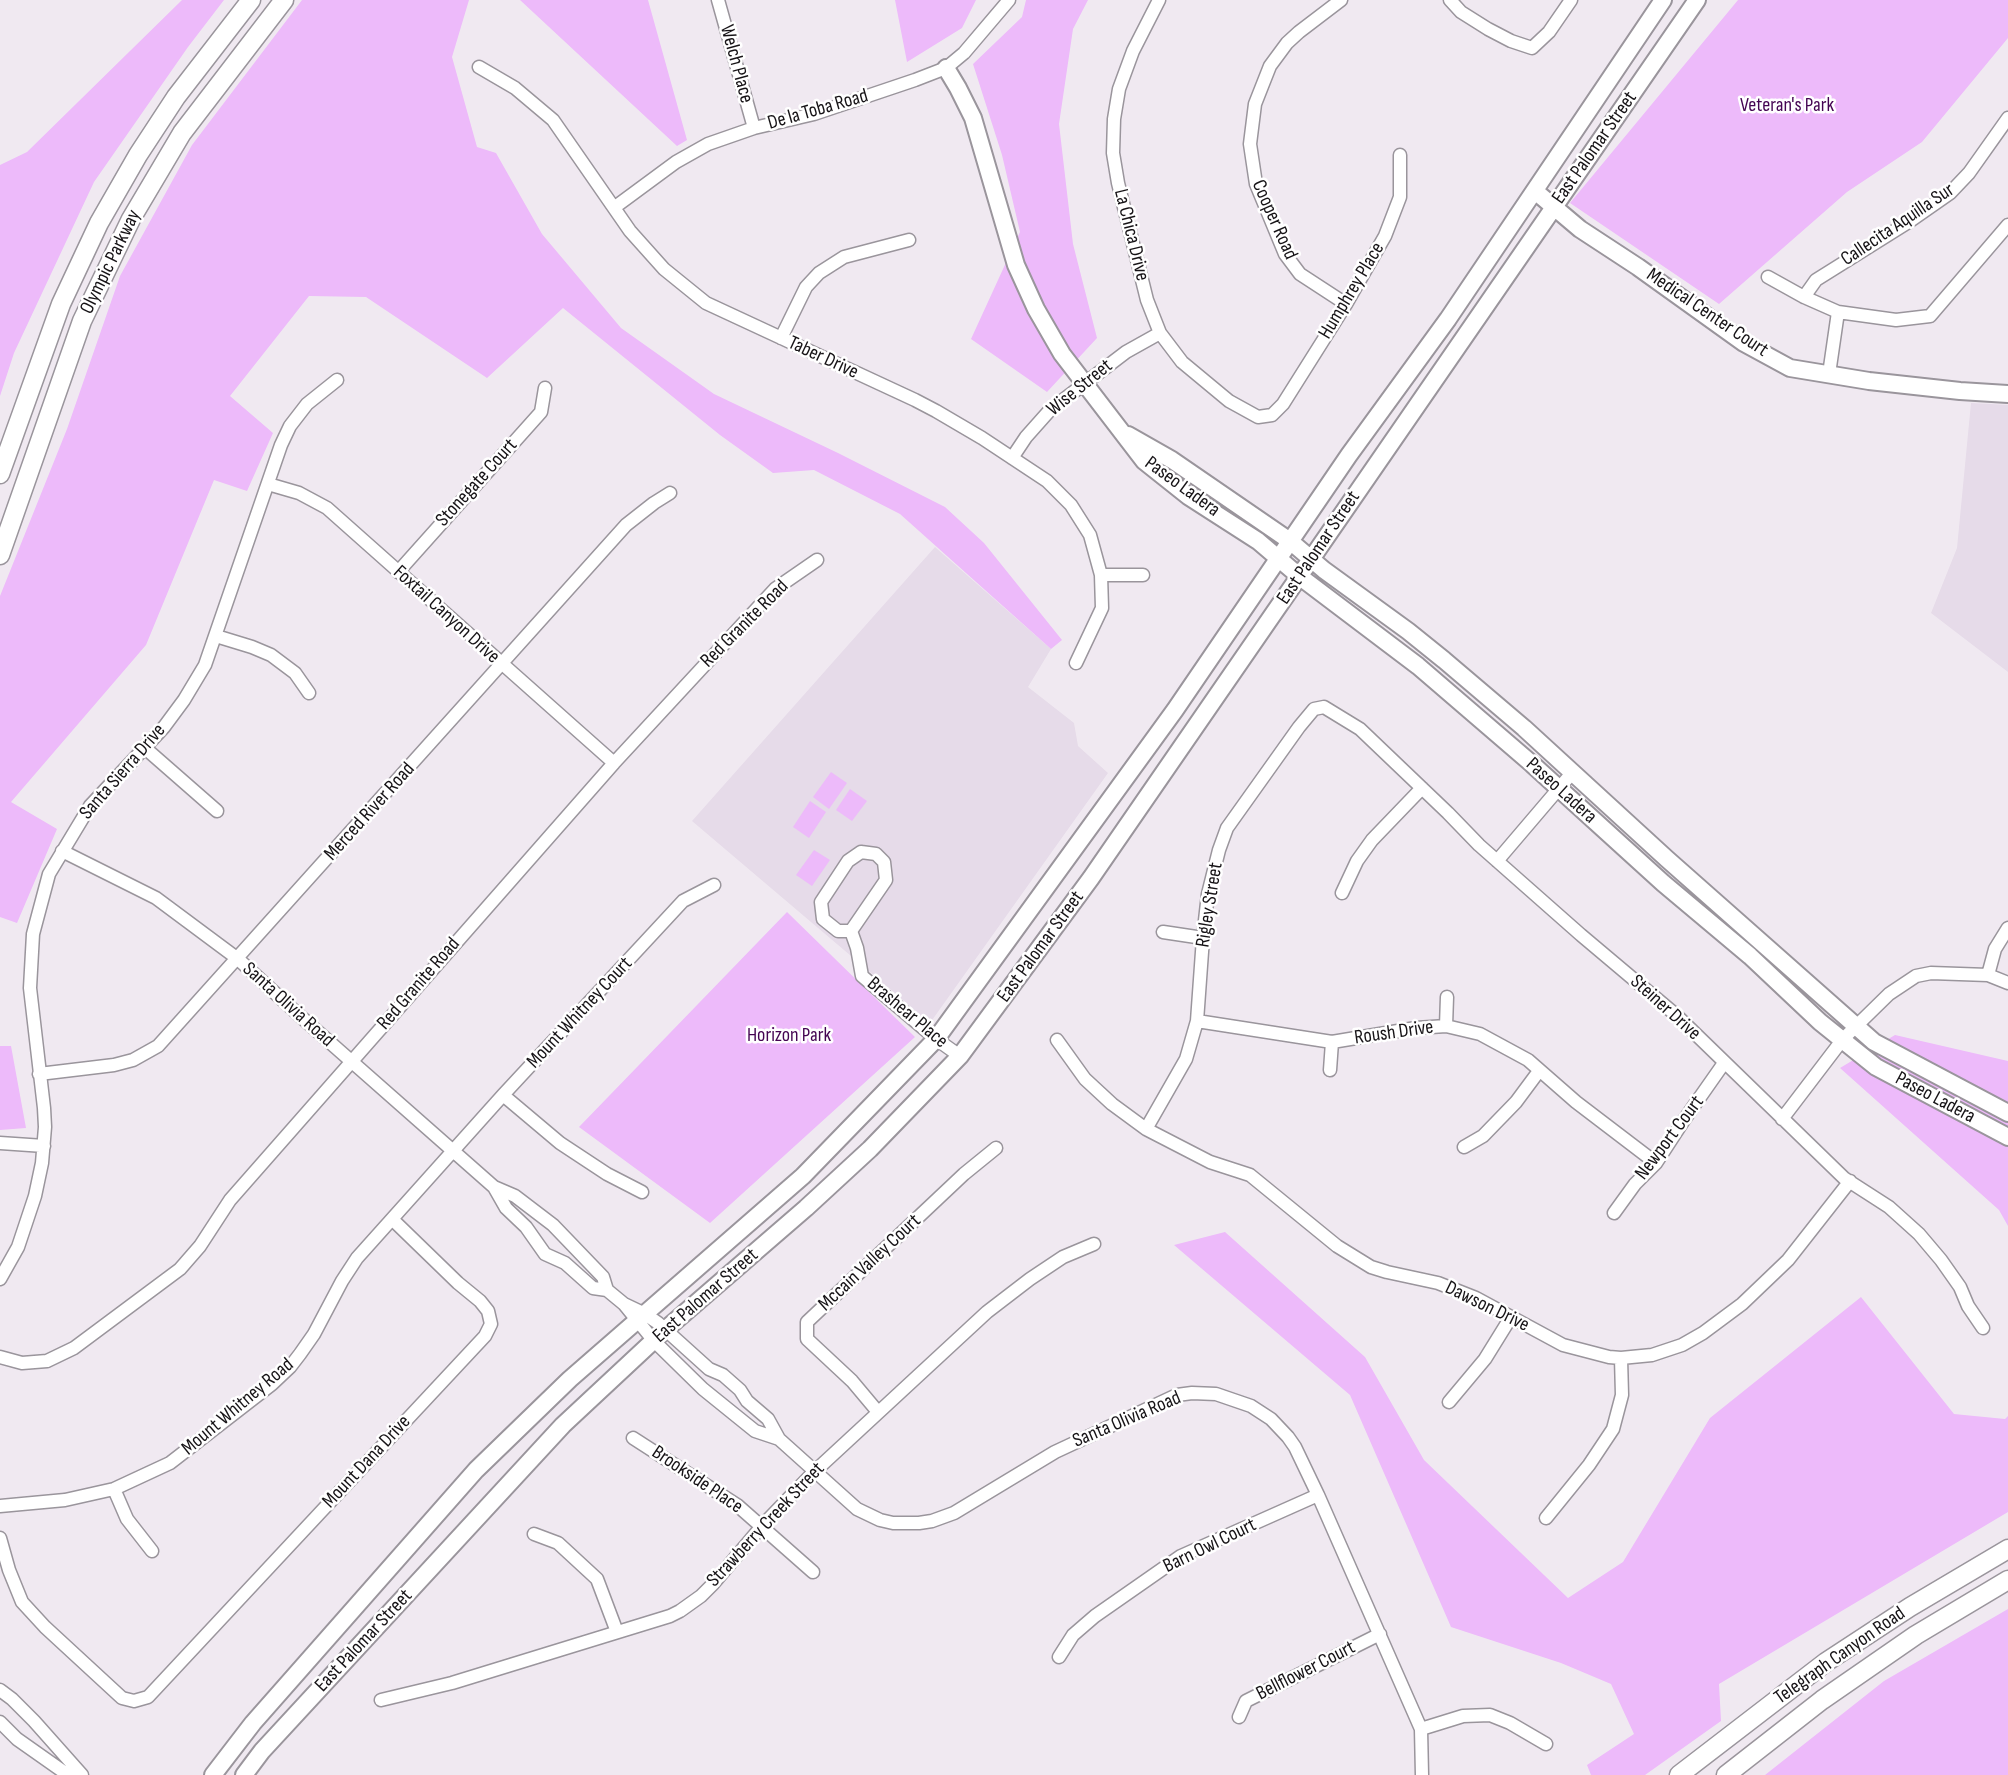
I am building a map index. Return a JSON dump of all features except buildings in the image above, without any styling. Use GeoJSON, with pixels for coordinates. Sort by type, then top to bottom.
{"type":"FeatureCollection","features":[{"type":"Feature","properties":{"kind":"main road","name":"Olympic Parkway"},"geometry":{"type":"LineString","coordinates":[[0,474],[61,304],[99,223],[138,155],[176,97],[251,0]]}},
{"type":"Feature","properties":{"kind":"main road","name":"Olympic Parkway"},"geometry":{"type":"LineString","coordinates":[[0,555],[82,321],[131,219],[182,134],[284,0]]}},
{"type":"Feature","properties":{"kind":"main road","name":"East Palomar Street"},"geometry":{"type":"LineString","coordinates":[[213,1775],[253,1723],[476,1470],[570,1379],[803,1176],[936,1040],[1175,710],[1349,455],[1427,348],[1663,0]]}},
{"type":"Feature","properties":{"kind":"main road","name":"East Palomar Street"},"geometry":{"type":"LineString","coordinates":[[244,1775],[262,1751],[563,1425],[660,1335],[854,1164],[960,1056],[1091,878],[1697,0]]}},
{"type":"Feature","properties":{"kind":"main road","name":"Paseo Ladera"},"geometry":{"type":"LineString","coordinates":[[946,68],[973,118],[1016,265],[1032,300],[1062,354],[1144,461],[1188,496],[1223,517],[1279,557],[1299,576],[1418,666],[1663,883],[1750,956],[1820,1022],[1876,1067],[2008,1137]]}},
{"type":"Feature","properties":{"kind":"main road","name":"Medical Center Court"},"geometry":{"type":"LineString","coordinates":[[1535,190],[1580,229],[1638,267],[1744,343],[1790,368],[1869,381],[2008,394]]}},
{"type":"Feature","properties":{"kind":"main road","name":"Paseo Ladera"},"geometry":{"type":"LineString","coordinates":[[1123,431],[1172,460],[1290,541],[1444,660],[1524,728],[1874,1042],[2008,1113]]}},
{"type":"Feature","properties":{"kind":"main road","name":"Telegraph Canyon Road"},"geometry":{"type":"LineString","coordinates":[[1679,1775],[1826,1662],[1910,1607],[2008,1549]]}},
{"type":"Feature","properties":{"kind":"main road","name":"Telegraph Canyon Road"},"geometry":{"type":"LineString","coordinates":[[1726,1775],[1822,1700],[1916,1635],[2008,1580]]}},
{"type":"Feature","properties":{"kind":"street","name":"Welch Place"},"geometry":{"type":"LineString","coordinates":[[718,0],[754,129]]}},
{"type":"Feature","properties":{"kind":"street","name":"De la Toba Road"},"geometry":{"type":"LineString","coordinates":[[615,207],[682,159],[708,144],[754,129],[814,114],[946,68],[964,53],[1009,0]]}},
{"type":"Feature","properties":{"kind":"street","name":"La Chica Drive"},"geometry":{"type":"LineString","coordinates":[[1159,0],[1133,51],[1119,89],[1114,119],[1113,153],[1118,183],[1147,300],[1160,333],[1182,362],[1229,401],[1258,417],[1272,415]]}},
{"type":"Feature","properties":{"kind":"street","name":"Cooper Road"},"geometry":{"type":"LineString","coordinates":[[1341,0],[1325,5],[1287,43],[1270,66],[1255,104],[1250,144],[1256,184],[1285,254],[1300,274],[1346,304]]}},
{"type":"Feature","properties":{"kind":"street"},"geometry":{"type":"LineString","coordinates":[[1450,0],[1461,12],[1488,29],[1511,41],[1532,48],[1549,32],[1571,0]]}},
{"type":"Feature","properties":{"kind":"street","name":"Taber Drive"},"geometry":{"type":"LineString","coordinates":[[479,67],[514,88],[553,120],[630,231],[664,269],[706,303],[915,400],[1012,458],[1047,482],[1071,505],[1090,535],[1101,575],[1102,609],[1076,663]]}},
{"type":"Feature","properties":{"kind":"street","name":"Callecita Aquilla Sur"},"geometry":{"type":"LineString","coordinates":[[1804,297],[1816,280],[1950,193],[1970,173],[2000,126],[2008,118]]}},
{"type":"Feature","properties":{"kind":"street","name":"Humphrey Place"},"geometry":{"type":"LineString","coordinates":[[1272,415],[1283,404],[1371,262],[1400,198],[1400,155]]}},
{"type":"Feature","properties":{"kind":"street"},"geometry":{"type":"LineString","coordinates":[[1768,277],[1838,312],[1896,320],[1930,316],[2008,225]]}},
{"type":"Feature","properties":{"kind":"street"},"geometry":{"type":"LineString","coordinates":[[782,338],[803,292],[819,273],[844,257],[909,240]]}},
{"type":"Feature","properties":{"kind":"street"},"geometry":{"type":"LineString","coordinates":[[1829,374],[1838,312]]}},
{"type":"Feature","properties":{"kind":"street","name":"Wise Street"},"geometry":{"type":"LineString","coordinates":[[1012,458],[1026,437],[1050,410],[1126,352],[1160,333]]}},
{"type":"Feature","properties":{"kind":"street","name":"Santa Sierra Drive"},"geometry":{"type":"LineString","coordinates":[[0,1279],[18,1247],[39,1180],[44,1146],[44,1108],[30,988],[33,934],[49,874],[90,806],[145,748],[184,700],[205,665],[281,445],[290,426],[307,404],[337,380]]}},
{"type":"Feature","properties":{"kind":"street","name":"Stonegate Court"},"geometry":{"type":"LineString","coordinates":[[398,572],[541,412],[545,388]]}},
{"type":"Feature","properties":{"kind":"street","name":"Foxtail Canyon Drive"},"geometry":{"type":"LineString","coordinates":[[268,484],[298,493],[327,508],[614,763]]}},
{"type":"Feature","properties":{"kind":"street","name":"Merced River Road"},"geometry":{"type":"LineString","coordinates":[[39,1074],[114,1065],[133,1060],[158,1046],[626,525],[670,493]]}},
{"type":"Feature","properties":{"kind":"street","name":"Red Granite Road"},"geometry":{"type":"LineString","coordinates":[[0,1357],[22,1362],[47,1361],[74,1348],[180,1269],[200,1246],[230,1200],[614,763],[775,590],[817,560]]}},
{"type":"Feature","properties":{"kind":"street"},"geometry":{"type":"LineString","coordinates":[[1101,575],[1143,575]]}},
{"type":"Feature","properties":{"kind":"street"},"geometry":{"type":"LineString","coordinates":[[216,636],[271,655],[295,673],[309,693]]}},
{"type":"Feature","properties":{"kind":"street","name":"Steiner Drive"},"geometry":{"type":"LineString","coordinates":[[1324,707],[1360,729],[1497,861],[1676,1015],[1844,1178],[1889,1207],[1919,1234],[1960,1287],[1968,1306],[1983,1328]]}},
{"type":"Feature","properties":{"kind":"street","name":"Rigley Street"},"geometry":{"type":"LineString","coordinates":[[1146,1129],[1186,1059],[1197,1021],[1208,894],[1227,828],[1299,727],[1314,710],[1324,707]]}},
{"type":"Feature","properties":{"kind":"street"},"geometry":{"type":"LineString","coordinates":[[145,748],[217,811]]}},
{"type":"Feature","properties":{"kind":"street"},"geometry":{"type":"LineString","coordinates":[[1497,861],[1572,773]]}},
{"type":"Feature","properties":{"kind":"street"},"geometry":{"type":"LineString","coordinates":[[1342,893],[1357,861],[1372,840],[1422,788]]}},
{"type":"Feature","properties":{"kind":"street","name":"Santa Olivia Road"},"geometry":{"type":"LineString","coordinates":[[62,851],[156,898],[238,959],[494,1187],[514,1196],[554,1225],[603,1277],[607,1290]]}},
{"type":"Feature","properties":{"kind":"street"},"geometry":{"type":"LineString","coordinates":[[861,852],[876,854],[884,862],[886,880],[851,931],[838,931],[828,925],[823,919],[821,902],[852,857],[861,852]]}},
{"type":"Feature","properties":{"kind":"street","name":"Mount Whitney Court"},"geometry":{"type":"LineString","coordinates":[[454,1151],[683,901],[714,885]]}},
{"type":"Feature","properties":{"kind":"street"},"geometry":{"type":"LineString","coordinates":[[1988,975],[1995,949],[2008,928]]}},
{"type":"Feature","properties":{"kind":"street","name":"Brashear Place"},"geometry":{"type":"LineString","coordinates":[[851,931],[857,948],[861,976],[936,1040],[960,1056]]}},
{"type":"Feature","properties":{"kind":"street"},"geometry":{"type":"LineString","coordinates":[[1163,932],[1203,938]]}},
{"type":"Feature","properties":{"kind":"street"},"geometry":{"type":"LineString","coordinates":[[1782,1119],[1843,1039],[1889,994],[1916,976],[1931,973],[1988,975],[2008,983]]}},
{"type":"Feature","properties":{"kind":"street"},"geometry":{"type":"LineString","coordinates":[[1446,1026],[1447,997]]}},
{"type":"Feature","properties":{"kind":"street","name":"Roush Drive"},"geometry":{"type":"LineString","coordinates":[[1197,1021],[1332,1042],[1388,1032],[1446,1026],[1480,1034],[1528,1060],[1656,1163]]}},
{"type":"Feature","properties":{"kind":"street","name":"Dawson Drive"},"geometry":{"type":"LineString","coordinates":[[1057,1040],[1085,1079],[1112,1104],[1146,1129],[1210,1162],[1250,1174],[1337,1246],[1371,1266],[1438,1284],[1476,1298],[1563,1345],[1621,1358],[1652,1355],[1682,1345],[1742,1304],[1800,1247],[1850,1180]]}},
{"type":"Feature","properties":{"kind":"street"},"geometry":{"type":"LineString","coordinates":[[1330,1070],[1332,1042]]}},
{"type":"Feature","properties":{"kind":"street","name":"Newport Court"},"geometry":{"type":"LineString","coordinates":[[1614,1213],[1635,1184],[1656,1163],[1724,1063]]}},
{"type":"Feature","properties":{"kind":"street"},"geometry":{"type":"LineString","coordinates":[[1464,1147],[1483,1136],[1509,1110],[1539,1071]]}},
{"type":"Feature","properties":{"kind":"street"},"geometry":{"type":"LineString","coordinates":[[503,1095],[560,1143],[607,1174],[642,1192]]}},
{"type":"Feature","properties":{"kind":"street"},"geometry":{"type":"LineString","coordinates":[[0,1143],[44,1146]]}},
{"type":"Feature","properties":{"kind":"street","name":"Mccain Valley Court"},"geometry":{"type":"LineString","coordinates":[[878,1412],[852,1381],[807,1339],[807,1322],[964,1174],[996,1148]]}},
{"type":"Feature","properties":{"kind":"street","name":"Mount Whitney Road"},"geometry":{"type":"LineString","coordinates":[[0,1506],[65,1500],[114,1489],[178,1457],[272,1384],[290,1367],[314,1334],[357,1258],[454,1151]]}},
{"type":"Feature","properties":{"kind":"street","name":"Santa Olivia Road"},"geometry":{"type":"LineString","coordinates":[[494,1187],[506,1208],[525,1227],[545,1254],[565,1263],[593,1288],[607,1290],[660,1335],[710,1369],[723,1375],[740,1390],[747,1401],[768,1419],[778,1439],[857,1509],[880,1520],[906,1524],[932,1521],[954,1513],[1055,1452],[1177,1395],[1204,1393],[1239,1401],[1271,1419],[1295,1447],[1421,1729],[1422,1775]]}},
{"type":"Feature","properties":{"kind":"street","name":"Mount Dana Drive"},"geometry":{"type":"LineString","coordinates":[[0,1538],[9,1570],[22,1602],[45,1627],[122,1698],[138,1700],[148,1697],[485,1336],[491,1324],[488,1311],[393,1220]]}},
{"type":"Feature","properties":{"kind":"street","name":"Strawberry Creek Street"},"geometry":{"type":"LineString","coordinates":[[381,1700],[452,1683],[670,1616],[687,1606],[713,1584],[762,1526],[814,1472],[1000,1301],[1064,1257],[1094,1244]]}},
{"type":"Feature","properties":{"kind":"street"},"geometry":{"type":"LineString","coordinates":[[1449,1402],[1485,1359],[1511,1317]]}},
{"type":"Feature","properties":{"kind":"street","name":"Santa Olivia Road"},"geometry":{"type":"LineString","coordinates":[[660,1335],[703,1389],[755,1431],[778,1439]]}},
{"type":"Feature","properties":{"kind":"street"},"geometry":{"type":"LineString","coordinates":[[1546,1518],[1589,1466],[1613,1429],[1622,1395],[1621,1358]]}},
{"type":"Feature","properties":{"kind":"street","name":"Brookside Place"},"geometry":{"type":"LineString","coordinates":[[633,1438],[736,1505],[813,1572]]}},
{"type":"Feature","properties":{"kind":"street"},"geometry":{"type":"LineString","coordinates":[[114,1489],[127,1519],[152,1551]]}},
{"type":"Feature","properties":{"kind":"street","name":"Barn Owl Court"},"geometry":{"type":"LineString","coordinates":[[1059,1657],[1073,1635],[1095,1616],[1181,1556],[1318,1495]]}},
{"type":"Feature","properties":{"kind":"street"},"geometry":{"type":"LineString","coordinates":[[534,1534],[558,1543],[597,1579],[617,1632]]}},
{"type":"Feature","properties":{"kind":"street","name":"Bellflower Court"},"geometry":{"type":"LineString","coordinates":[[1239,1717],[1246,1701],[1380,1634]]}},
{"type":"Feature","properties":{"kind":"street"},"geometry":{"type":"LineString","coordinates":[[0,1690],[34,1721],[82,1775]]}},
{"type":"Feature","properties":{"kind":"street"},"geometry":{"type":"LineString","coordinates":[[1421,1729],[1463,1716],[1490,1715],[1510,1723],[1546,1744]]}},
{"type":"Feature","properties":{"kind":"street"},"geometry":{"type":"LineString","coordinates":[[0,1722],[16,1739],[68,1775]]}},
{"type":"Feature","properties":{"kind":"shaded area"},"geometry":{"type":"Polygon","coordinates":[[[1971,403],[2008,405],[2008,672],[1931,613],[1957,548],[1971,403]]]}},
{"type":"Feature","properties":{"kind":"shaded area"},"geometry":{"type":"Polygon","coordinates":[[[935,547],[1051,649],[1028,687],[1074,723],[1078,746],[1108,773],[930,1023],[692,821],[935,547]]]}},
{"type":"Feature","properties":{"kind":"green space"},"geometry":{"type":"Polygon","coordinates":[[[182,0],[224,0],[188,47],[94,182],[14,353],[0,396],[0,165],[27,152],[182,0]]]}},
{"type":"Feature","properties":{"kind":"green space"},"geometry":{"type":"Polygon","coordinates":[[[302,0],[469,0],[452,57],[477,147],[496,153],[542,234],[621,328],[714,394],[945,507],[984,543],[1062,640],[1051,649],[900,514],[814,470],[773,473],[720,435],[563,308],[487,378],[366,297],[309,296],[230,396],[273,433],[247,491],[214,480],[146,645],[11,802],[57,829],[17,923],[0,917],[0,596],[67,429],[120,276],[192,145],[302,0]]]}},
{"type":"Feature","properties":{"kind":"green space"},"geometry":{"type":"Polygon","coordinates":[[[520,0],[648,0],[687,140],[677,146],[520,0]]]}},
{"type":"Feature","properties":{"kind":"green space"},"geometry":{"type":"Polygon","coordinates":[[[895,0],[976,0],[962,28],[907,62],[895,0]]]}},
{"type":"Feature","properties":{"kind":"green space"},"geometry":{"type":"Polygon","coordinates":[[[1026,0],[1088,0],[1073,29],[1059,124],[1073,244],[1097,338],[1047,392],[971,339],[1020,232],[1002,155],[973,64],[1022,17],[1026,0]]]}},
{"type":"Feature","properties":{"kind":"green space","name":"Veteran's Park"},"geometry":{"type":"Polygon","coordinates":[[[1738,0],[2008,0],[2008,38],[1922,142],[1847,192],[1719,304],[1570,203],[1738,0]]]}},
{"type":"Feature","properties":{"kind":"green space"},"geometry":{"type":"Polygon","coordinates":[[[831,772],[847,783],[829,809],[813,797],[831,772]]]}},
{"type":"Feature","properties":{"kind":"green space"},"geometry":{"type":"Polygon","coordinates":[[[850,789],[867,801],[852,821],[836,810],[850,789]]]}},
{"type":"Feature","properties":{"kind":"green space"},"geometry":{"type":"Polygon","coordinates":[[[810,801],[826,812],[809,838],[793,827],[810,801]]]}},
{"type":"Feature","properties":{"kind":"green space"},"geometry":{"type":"Polygon","coordinates":[[[814,850],[830,860],[812,886],[796,875],[814,850]]]}},
{"type":"Feature","properties":{"kind":"green space","name":"Horizon Park"},"geometry":{"type":"Polygon","coordinates":[[[787,912],[915,1037],[710,1223],[579,1127],[787,912]]]}},
{"type":"Feature","properties":{"kind":"green space"},"geometry":{"type":"Polygon","coordinates":[[[1895,1035],[2008,1061],[2008,1226],[1999,1210],[1840,1068],[1895,1035]]]}},
{"type":"Feature","properties":{"kind":"green space"},"geometry":{"type":"Polygon","coordinates":[[[0,1046],[11,1046],[26,1128],[0,1130],[0,1046]]]}},
{"type":"Feature","properties":{"kind":"green space"},"geometry":{"type":"Polygon","coordinates":[[[1225,1232],[1365,1357],[1424,1460],[1568,1598],[1623,1562],[1710,1418],[1861,1297],[1954,1414],[2005,1419],[2008,1416],[2008,1512],[1719,1684],[1721,1721],[1645,1775],[1591,1775],[1587,1765],[1634,1734],[1611,1684],[1561,1663],[1451,1627],[1350,1395],[1174,1245],[1225,1232]]]}},
{"type":"Feature","properties":{"kind":"green space"},"geometry":{"type":"Polygon","coordinates":[[[2008,1609],[2008,1775],[1765,1775],[1884,1681],[2008,1609]]]}}]}
